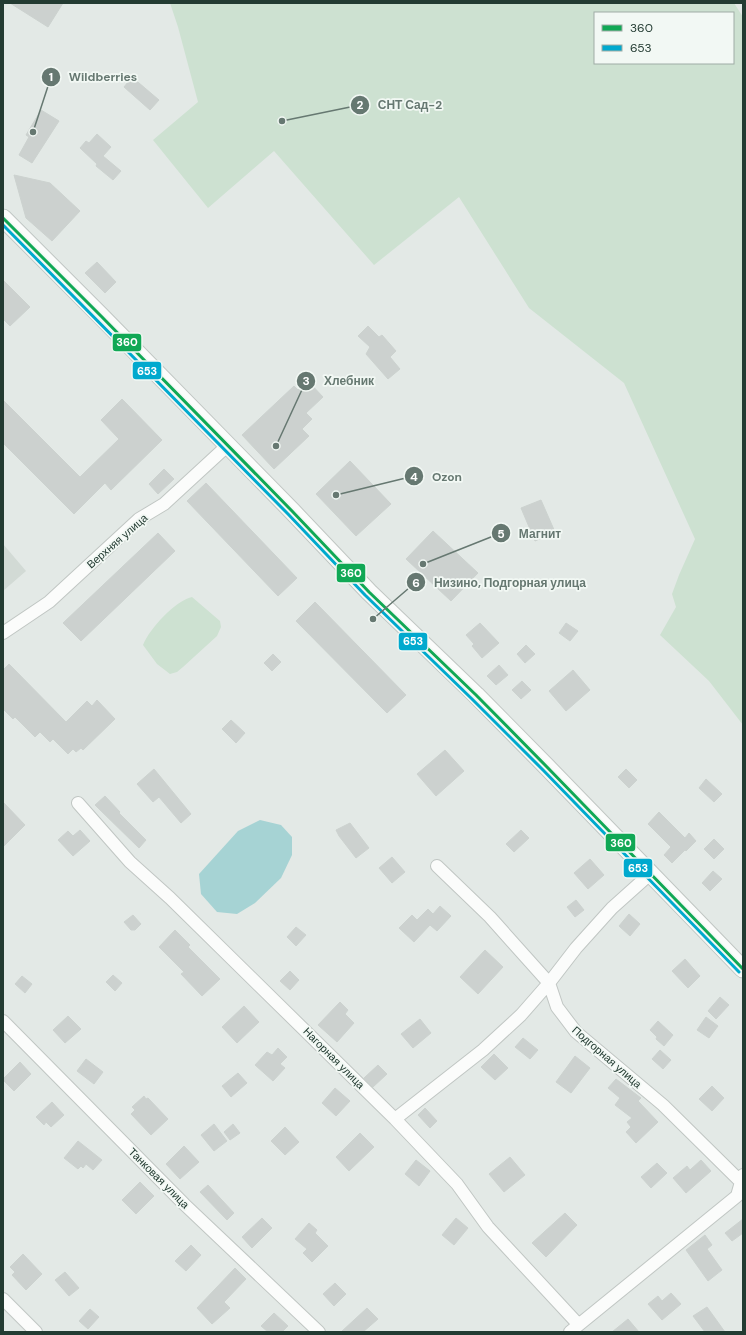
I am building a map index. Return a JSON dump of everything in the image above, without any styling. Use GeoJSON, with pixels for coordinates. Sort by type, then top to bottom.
{"type":"FeatureCollection","features":[{"type":"Feature","properties":{"kind":"street"},"geometry":{"type":"LineString","coordinates":[[3,218],[292,511],[369,592],[476,695],[547,767],[743,969]]}},
{"type":"Feature","properties":{"kind":"street","name":"Верхняя улица"},"geometry":{"type":"LineString","coordinates":[[3,633],[49,602],[139,519],[164,504],[227,446]]}},
{"type":"Feature","properties":{"kind":"street","name":"Нагорная улица"},"geometry":{"type":"LineString","coordinates":[[78,803],[130,862],[227,954],[395,1119],[457,1184],[488,1227],[574,1328]]}},
{"type":"Feature","properties":{"kind":"street","name":"Подгорная улица"},"geometry":{"type":"LineString","coordinates":[[437,866],[490,917],[549,983],[557,1008],[576,1032],[663,1105],[742,1180]]}},
{"type":"Feature","properties":{"kind":"street"},"geometry":{"type":"LineString","coordinates":[[395,1119],[483,1050],[521,1015],[549,983],[576,948],[612,908],[650,874]]}},
{"type":"Feature","properties":{"kind":"street","name":"Танковая улица"},"geometry":{"type":"LineString","coordinates":[[3,1021],[184,1204],[320,1332]]}},
{"type":"Feature","properties":{"kind":"street"},"geometry":{"type":"LineString","coordinates":[[574,1328],[736,1196],[742,1180]]}},
{"type":"Feature","properties":{"kind":"street"},"geometry":{"type":"LineString","coordinates":[[3,1299],[36,1332]]}},
{"type":"Feature","properties":{"kind":"shaded area"},"geometry":{"type":"Polygon","coordinates":[[[3,544],[26,571],[3,591],[3,544]]]}},
{"type":"Feature","properties":{"kind":"green space"},"geometry":{"type":"Polygon","coordinates":[[[170,3],[734,3],[743,17],[743,725],[709,681],[660,635],[676,607],[672,594],[695,539],[624,383],[529,308],[459,197],[374,265],[274,151],[208,208],[153,140],[198,102],[170,3]]]}},
{"type":"Feature","properties":{"kind":"green space"},"geometry":{"type":"Polygon","coordinates":[[[192,597],[220,621],[221,627],[217,636],[177,672],[170,674],[157,664],[143,645],[146,638],[157,623],[171,609],[192,597]]]}},
{"type":"Feature","properties":{"kind":"water"},"geometry":{"type":"Polygon","coordinates":[[[260,820],[281,825],[292,837],[292,855],[281,878],[255,903],[237,914],[217,912],[201,894],[199,874],[238,831],[260,820]]]}},
{"type":"Feature","properties":{"kind":"building"},"geometry":{"type":"Polygon","coordinates":[[[10,3],[63,3],[48,27],[10,3]]]}},
{"type":"Feature","properties":{"kind":"building"},"geometry":{"type":"Polygon","coordinates":[[[132,77],[159,100],[150,110],[124,87],[132,77]]]}},
{"type":"Feature","properties":{"kind":"building"},"geometry":{"type":"Polygon","coordinates":[[[41,110],[59,121],[32,163],[19,155],[29,137],[26,135],[41,110]]]}},
{"type":"Feature","properties":{"kind":"building"},"geometry":{"type":"Polygon","coordinates":[[[97,134],[111,147],[103,156],[121,171],[113,180],[96,166],[97,164],[80,148],[86,141],[89,143],[97,134]]]}},
{"type":"Feature","properties":{"kind":"building"},"geometry":{"type":"Polygon","coordinates":[[[14,175],[50,183],[80,211],[52,241],[26,218],[14,175]]]}},
{"type":"Feature","properties":{"kind":"building"},"geometry":{"type":"Polygon","coordinates":[[[97,262],[116,282],[105,293],[85,273],[97,262]]]}},
{"type":"Feature","properties":{"kind":"building"},"geometry":{"type":"Polygon","coordinates":[[[3,280],[30,307],[10,326],[3,319],[3,280]]]}},
{"type":"Feature","properties":{"kind":"building"},"geometry":{"type":"Polygon","coordinates":[[[368,326],[379,337],[382,335],[396,351],[390,357],[400,369],[388,379],[366,354],[370,347],[358,336],[368,326]]]}},
{"type":"Feature","properties":{"kind":"building"},"geometry":{"type":"Polygon","coordinates":[[[308,381],[323,397],[306,413],[312,419],[302,429],[309,436],[274,469],[242,435],[294,386],[298,390],[308,381]]]}},
{"type":"Feature","properties":{"kind":"building"},"geometry":{"type":"Polygon","coordinates":[[[122,399],[162,440],[111,490],[105,483],[74,514],[3,443],[3,400],[80,477],[119,439],[101,420],[122,399]]]}},
{"type":"Feature","properties":{"kind":"building"},"geometry":{"type":"Polygon","coordinates":[[[350,461],[391,504],[356,536],[316,494],[350,461]]]}},
{"type":"Feature","properties":{"kind":"building"},"geometry":{"type":"Polygon","coordinates":[[[164,469],[174,479],[158,494],[149,484],[164,469]]]}},
{"type":"Feature","properties":{"kind":"building"},"geometry":{"type":"Polygon","coordinates":[[[206,483],[297,578],[278,596],[187,501],[206,483]]]}},
{"type":"Feature","properties":{"kind":"building"},"geometry":{"type":"Polygon","coordinates":[[[541,500],[555,532],[535,541],[521,508],[541,500]]]}},
{"type":"Feature","properties":{"kind":"building"},"geometry":{"type":"Polygon","coordinates":[[[433,531],[478,573],[451,601],[406,559],[433,531]]]}},
{"type":"Feature","properties":{"kind":"building"},"geometry":{"type":"Polygon","coordinates":[[[158,533],[175,551],[81,641],[63,623],[158,533]]]}},
{"type":"Feature","properties":{"kind":"building"},"geometry":{"type":"Polygon","coordinates":[[[315,602],[406,695],[387,713],[296,621],[315,602]]]}},
{"type":"Feature","properties":{"kind":"building"},"geometry":{"type":"Polygon","coordinates":[[[480,623],[499,643],[482,658],[472,646],[474,644],[466,635],[480,623]]]}},
{"type":"Feature","properties":{"kind":"building"},"geometry":{"type":"Polygon","coordinates":[[[566,623],[578,631],[570,641],[559,633],[566,623]]]}},
{"type":"Feature","properties":{"kind":"building"},"geometry":{"type":"Polygon","coordinates":[[[526,645],[535,654],[525,663],[517,654],[526,645]]]}},
{"type":"Feature","properties":{"kind":"building"},"geometry":{"type":"Polygon","coordinates":[[[273,654],[281,662],[272,671],[264,663],[273,654]]]}},
{"type":"Feature","properties":{"kind":"building"},"geometry":{"type":"Polygon","coordinates":[[[9,664],[66,722],[87,701],[92,706],[97,700],[115,719],[83,750],[81,748],[76,752],[73,749],[68,754],[53,739],[50,742],[40,732],[35,737],[15,717],[13,719],[3,709],[3,670],[9,664]]]}},
{"type":"Feature","properties":{"kind":"building"},"geometry":{"type":"Polygon","coordinates":[[[499,665],[508,675],[496,685],[487,676],[499,665]]]}},
{"type":"Feature","properties":{"kind":"building"},"geometry":{"type":"Polygon","coordinates":[[[573,670],[590,690],[566,711],[549,691],[573,670]]]}},
{"type":"Feature","properties":{"kind":"building"},"geometry":{"type":"Polygon","coordinates":[[[522,681],[531,690],[521,699],[512,690],[522,681]]]}},
{"type":"Feature","properties":{"kind":"building"},"geometry":{"type":"Polygon","coordinates":[[[231,720],[245,733],[236,743],[222,729],[231,720]]]}},
{"type":"Feature","properties":{"kind":"building"},"geometry":{"type":"Polygon","coordinates":[[[445,750],[464,771],[436,796],[417,774],[445,750]]]}},
{"type":"Feature","properties":{"kind":"building"},"geometry":{"type":"Polygon","coordinates":[[[154,769],[191,814],[181,823],[159,797],[153,802],[137,784],[154,769]]]}},
{"type":"Feature","properties":{"kind":"building"},"geometry":{"type":"Polygon","coordinates":[[[626,769],[637,780],[629,788],[618,777],[626,769]]]}},
{"type":"Feature","properties":{"kind":"building"},"geometry":{"type":"Polygon","coordinates":[[[706,779],[722,794],[714,802],[699,788],[706,779]]]}},
{"type":"Feature","properties":{"kind":"building"},"geometry":{"type":"Polygon","coordinates":[[[105,796],[120,812],[119,813],[146,840],[139,848],[95,805],[105,796]]]}},
{"type":"Feature","properties":{"kind":"building"},"geometry":{"type":"Polygon","coordinates":[[[3,802],[25,825],[3,847],[3,802]]]}},
{"type":"Feature","properties":{"kind":"building"},"geometry":{"type":"Polygon","coordinates":[[[659,812],[685,838],[689,833],[696,841],[672,863],[664,855],[671,847],[648,824],[659,812]]]}},
{"type":"Feature","properties":{"kind":"building"},"geometry":{"type":"Polygon","coordinates":[[[350,823],[369,848],[356,858],[336,830],[350,823]]]}},
{"type":"Feature","properties":{"kind":"building"},"geometry":{"type":"Polygon","coordinates":[[[80,830],[90,841],[73,856],[58,840],[68,831],[73,836],[80,830]]]}},
{"type":"Feature","properties":{"kind":"building"},"geometry":{"type":"Polygon","coordinates":[[[521,830],[529,838],[514,852],[506,844],[521,830]]]}},
{"type":"Feature","properties":{"kind":"building"},"geometry":{"type":"Polygon","coordinates":[[[714,839],[724,849],[714,859],[704,849],[714,839]]]}},
{"type":"Feature","properties":{"kind":"building"},"geometry":{"type":"Polygon","coordinates":[[[392,857],[405,872],[392,883],[379,868],[392,857]]]}},
{"type":"Feature","properties":{"kind":"building"},"geometry":{"type":"Polygon","coordinates":[[[590,859],[604,875],[588,889],[574,873],[590,859]]]}},
{"type":"Feature","properties":{"kind":"building"},"geometry":{"type":"Polygon","coordinates":[[[713,871],[722,879],[710,891],[702,883],[713,871]]]}},
{"type":"Feature","properties":{"kind":"building"},"geometry":{"type":"Polygon","coordinates":[[[576,900],[584,910],[575,917],[567,907],[576,900]]]}},
{"type":"Feature","properties":{"kind":"building"},"geometry":{"type":"Polygon","coordinates":[[[440,906],[451,916],[437,931],[430,925],[414,942],[399,928],[412,915],[417,920],[428,909],[433,914],[440,906]]]}},
{"type":"Feature","properties":{"kind":"building"},"geometry":{"type":"Polygon","coordinates":[[[629,914],[640,924],[630,936],[619,926],[629,914]]]}},
{"type":"Feature","properties":{"kind":"building"},"geometry":{"type":"Polygon","coordinates":[[[133,915],[141,924],[135,930],[131,930],[124,922],[133,915]]]}},
{"type":"Feature","properties":{"kind":"building"},"geometry":{"type":"Polygon","coordinates":[[[296,927],[306,935],[296,946],[287,937],[296,927]]]}},
{"type":"Feature","properties":{"kind":"building"},"geometry":{"type":"Polygon","coordinates":[[[175,930],[190,945],[188,947],[220,979],[202,996],[181,974],[184,972],[159,947],[175,930]]]}},
{"type":"Feature","properties":{"kind":"building"},"geometry":{"type":"Polygon","coordinates":[[[485,950],[503,967],[478,994],[460,977],[485,950]]]}},
{"type":"Feature","properties":{"kind":"building"},"geometry":{"type":"Polygon","coordinates":[[[685,959],[700,976],[688,988],[672,971],[685,959]]]}},
{"type":"Feature","properties":{"kind":"building"},"geometry":{"type":"Polygon","coordinates":[[[290,971],[299,980],[290,990],[280,981],[290,971]]]}},
{"type":"Feature","properties":{"kind":"building"},"geometry":{"type":"Polygon","coordinates":[[[113,975],[122,983],[115,991],[106,982],[113,975]]]}},
{"type":"Feature","properties":{"kind":"building"},"geometry":{"type":"Polygon","coordinates":[[[22,976],[32,984],[25,993],[15,984],[22,976]]]}},
{"type":"Feature","properties":{"kind":"building"},"geometry":{"type":"Polygon","coordinates":[[[720,997],[729,1005],[716,1019],[708,1011],[720,997]]]}},
{"type":"Feature","properties":{"kind":"building"},"geometry":{"type":"Polygon","coordinates":[[[340,1002],[348,1010],[345,1014],[354,1023],[337,1042],[318,1025],[340,1002]]]}},
{"type":"Feature","properties":{"kind":"building"},"geometry":{"type":"Polygon","coordinates":[[[244,1006],[259,1022],[237,1043],[222,1027],[244,1006]]]}},
{"type":"Feature","properties":{"kind":"building"},"geometry":{"type":"Polygon","coordinates":[[[68,1016],[81,1029],[65,1043],[53,1030],[68,1016]]]}},
{"type":"Feature","properties":{"kind":"building"},"geometry":{"type":"Polygon","coordinates":[[[706,1017],[718,1026],[709,1038],[697,1030],[706,1017]]]}},
{"type":"Feature","properties":{"kind":"building"},"geometry":{"type":"Polygon","coordinates":[[[420,1019],[431,1033],[413,1048],[401,1034],[420,1019]]]}},
{"type":"Feature","properties":{"kind":"building"},"geometry":{"type":"Polygon","coordinates":[[[658,1021],[673,1035],[664,1046],[656,1039],[657,1037],[650,1030],[658,1021]]]}},
{"type":"Feature","properties":{"kind":"building"},"geometry":{"type":"Polygon","coordinates":[[[523,1038],[538,1050],[530,1059],[515,1047],[523,1038]]]}},
{"type":"Feature","properties":{"kind":"building"},"geometry":{"type":"Polygon","coordinates":[[[278,1048],[287,1057],[280,1064],[285,1068],[273,1081],[255,1065],[267,1052],[272,1055],[278,1048]]]}},
{"type":"Feature","properties":{"kind":"building"},"geometry":{"type":"Polygon","coordinates":[[[660,1050],[671,1060],[663,1069],[652,1059],[660,1050]]]}},
{"type":"Feature","properties":{"kind":"building"},"geometry":{"type":"Polygon","coordinates":[[[494,1054],[508,1068],[495,1080],[481,1067],[494,1054]]]}},
{"type":"Feature","properties":{"kind":"building"},"geometry":{"type":"Polygon","coordinates":[[[575,1056],[590,1068],[571,1093],[556,1082],[575,1056]]]}},
{"type":"Feature","properties":{"kind":"building"},"geometry":{"type":"Polygon","coordinates":[[[86,1059],[103,1072],[94,1084],[77,1071],[86,1059]]]}},
{"type":"Feature","properties":{"kind":"building"},"geometry":{"type":"Polygon","coordinates":[[[20,1062],[31,1074],[14,1091],[3,1079],[20,1062]]]}},
{"type":"Feature","properties":{"kind":"building"},"geometry":{"type":"Polygon","coordinates":[[[378,1065],[387,1074],[373,1087],[364,1078],[378,1065]]]}},
{"type":"Feature","properties":{"kind":"building"},"geometry":{"type":"Polygon","coordinates":[[[238,1073],[247,1083],[231,1097],[222,1086],[238,1073]]]}},
{"type":"Feature","properties":{"kind":"building"},"geometry":{"type":"Polygon","coordinates":[[[616,1079],[641,1098],[638,1101],[658,1122],[636,1143],[626,1132],[631,1127],[627,1122],[632,1118],[615,1105],[620,1098],[608,1088],[616,1079]]]}},
{"type":"Feature","properties":{"kind":"building"},"geometry":{"type":"Polygon","coordinates":[[[712,1086],[724,1098],[712,1111],[699,1099],[712,1086]]]}},
{"type":"Feature","properties":{"kind":"building"},"geometry":{"type":"Polygon","coordinates":[[[335,1088],[350,1101],[336,1116],[322,1103],[335,1088]]]}},
{"type":"Feature","properties":{"kind":"building"},"geometry":{"type":"Polygon","coordinates":[[[144,1096],[146,1099],[148,1098],[168,1119],[151,1135],[131,1114],[135,1110],[132,1107],[144,1096]]]}},
{"type":"Feature","properties":{"kind":"building"},"geometry":{"type":"Polygon","coordinates":[[[52,1102],[64,1115],[51,1127],[46,1122],[44,1125],[36,1117],[52,1102]]]}},
{"type":"Feature","properties":{"kind":"building"},"geometry":{"type":"Polygon","coordinates":[[[425,1108],[437,1121],[430,1128],[418,1115],[425,1108]]]}},
{"type":"Feature","properties":{"kind":"building"},"geometry":{"type":"Polygon","coordinates":[[[214,1124],[227,1141],[214,1151],[201,1135],[214,1124]]]}},
{"type":"Feature","properties":{"kind":"building"},"geometry":{"type":"Polygon","coordinates":[[[233,1124],[240,1133],[230,1140],[224,1132],[233,1124]]]}},
{"type":"Feature","properties":{"kind":"building"},"geometry":{"type":"Polygon","coordinates":[[[285,1127],[299,1142],[285,1155],[271,1141],[285,1127]]]}},
{"type":"Feature","properties":{"kind":"building"},"geometry":{"type":"Polygon","coordinates":[[[360,1133],[374,1147],[349,1171],[336,1157],[360,1133]]]}},
{"type":"Feature","properties":{"kind":"building"},"geometry":{"type":"Polygon","coordinates":[[[78,1141],[102,1160],[93,1170],[86,1164],[83,1168],[81,1166],[78,1169],[64,1158],[78,1141]]]}},
{"type":"Feature","properties":{"kind":"building"},"geometry":{"type":"Polygon","coordinates":[[[184,1146],[199,1162],[180,1179],[166,1164],[184,1146]]]}},
{"type":"Feature","properties":{"kind":"building"},"geometry":{"type":"Polygon","coordinates":[[[510,1157],[525,1175],[504,1192],[489,1174],[510,1157]]]}},
{"type":"Feature","properties":{"kind":"building"},"geometry":{"type":"Polygon","coordinates":[[[416,1160],[430,1171],[419,1186],[405,1174],[416,1160]]]}},
{"type":"Feature","properties":{"kind":"building"},"geometry":{"type":"Polygon","coordinates":[[[701,1160],[711,1171],[686,1193],[673,1178],[687,1166],[690,1170],[701,1160]]]}},
{"type":"Feature","properties":{"kind":"building"},"geometry":{"type":"Polygon","coordinates":[[[657,1163],[667,1173],[651,1188],[641,1177],[657,1163]]]}},
{"type":"Feature","properties":{"kind":"building"},"geometry":{"type":"Polygon","coordinates":[[[140,1182],[154,1196],[136,1214],[122,1200],[140,1182]]]}},
{"type":"Feature","properties":{"kind":"building"},"geometry":{"type":"Polygon","coordinates":[[[208,1185],[234,1213],[227,1220],[200,1192],[208,1185]]]}},
{"type":"Feature","properties":{"kind":"building"},"geometry":{"type":"Polygon","coordinates":[[[565,1213],[577,1225],[546,1257],[532,1243],[565,1213]]]}},
{"type":"Feature","properties":{"kind":"building"},"geometry":{"type":"Polygon","coordinates":[[[262,1218],[272,1228],[252,1248],[242,1237],[262,1218]]]}},
{"type":"Feature","properties":{"kind":"building"},"geometry":{"type":"Polygon","coordinates":[[[456,1218],[468,1228],[454,1245],[442,1235],[456,1218]]]}},
{"type":"Feature","properties":{"kind":"building"},"geometry":{"type":"Polygon","coordinates":[[[743,1219],[743,1233],[732,1241],[725,1233],[743,1219]]]}},
{"type":"Feature","properties":{"kind":"building"},"geometry":{"type":"Polygon","coordinates":[[[309,1223],[317,1230],[315,1233],[328,1246],[312,1262],[303,1253],[307,1249],[295,1239],[309,1223]]]}},
{"type":"Feature","properties":{"kind":"building"},"geometry":{"type":"Polygon","coordinates":[[[705,1235],[712,1245],[707,1249],[722,1270],[708,1281],[686,1250],[705,1235]]]}},
{"type":"Feature","properties":{"kind":"building"},"geometry":{"type":"Polygon","coordinates":[[[191,1245],[201,1255],[186,1271],[175,1261],[191,1245]]]}},
{"type":"Feature","properties":{"kind":"building"},"geometry":{"type":"Polygon","coordinates":[[[23,1254],[42,1274],[26,1290],[12,1275],[15,1272],[10,1267],[23,1254]]]}},
{"type":"Feature","properties":{"kind":"building"},"geometry":{"type":"Polygon","coordinates":[[[235,1268],[246,1279],[224,1302],[230,1308],[212,1324],[197,1308],[235,1268]]]}},
{"type":"Feature","properties":{"kind":"building"},"geometry":{"type":"Polygon","coordinates":[[[65,1272],[79,1288],[69,1296],[55,1280],[65,1272]]]}},
{"type":"Feature","properties":{"kind":"building"},"geometry":{"type":"Polygon","coordinates":[[[335,1283],[346,1294],[334,1306],[323,1294],[335,1283]]]}},
{"type":"Feature","properties":{"kind":"building"},"geometry":{"type":"Polygon","coordinates":[[[671,1293],[681,1304],[662,1320],[648,1304],[658,1296],[662,1301],[671,1293]]]}},
{"type":"Feature","properties":{"kind":"building"},"geometry":{"type":"Polygon","coordinates":[[[707,1307],[725,1332],[705,1332],[693,1316],[707,1307]]]}},
{"type":"Feature","properties":{"kind":"building"},"geometry":{"type":"Polygon","coordinates":[[[367,1308],[378,1319],[363,1332],[341,1332],[367,1308]]]}},
{"type":"Feature","properties":{"kind":"building"},"geometry":{"type":"Polygon","coordinates":[[[90,1309],[99,1317],[88,1329],[79,1321],[90,1309]]]}},
{"type":"Feature","properties":{"kind":"building"},"geometry":{"type":"Polygon","coordinates":[[[274,1313],[288,1326],[282,1332],[268,1332],[261,1326],[274,1313]]]}},
{"type":"Feature","properties":{"kind":"building"},"geometry":{"type":"Polygon","coordinates":[[[628,1319],[639,1332],[612,1332],[628,1319]]]}},
{"type":"Feature","properties":{"kind":"transit line","name":"360"},"geometry":{"type":"LineString","coordinates":[[3,218],[292,511],[369,592],[476,695],[547,767],[743,969]]}},
{"type":"Feature","properties":{"kind":"transit line","name":"653"},"geometry":{"type":"LineString","coordinates":[[3,225],[288,514],[365,595],[543,770],[739,972]]}},
{"type":"Feature","properties":{"kind":"place","name":"СНТ Сад-2"},"geometry":{"type":"Point","coordinates":[282,121]}},
{"type":"Feature","properties":{"kind":"place","name":"Wildberries"},"geometry":{"type":"Point","coordinates":[33,132]}},
{"type":"Feature","properties":{"kind":"place","name":"Хлебник"},"geometry":{"type":"Point","coordinates":[276,446]}},
{"type":"Feature","properties":{"kind":"place","name":"Ozon"},"geometry":{"type":"Point","coordinates":[336,495]}},
{"type":"Feature","properties":{"kind":"place","name":"Магнит"},"geometry":{"type":"Point","coordinates":[423,564]}},
{"type":"Feature","properties":{"kind":"place","name":"Низино, Подгорная улица"},"geometry":{"type":"Point","coordinates":[373,619]}}]}
